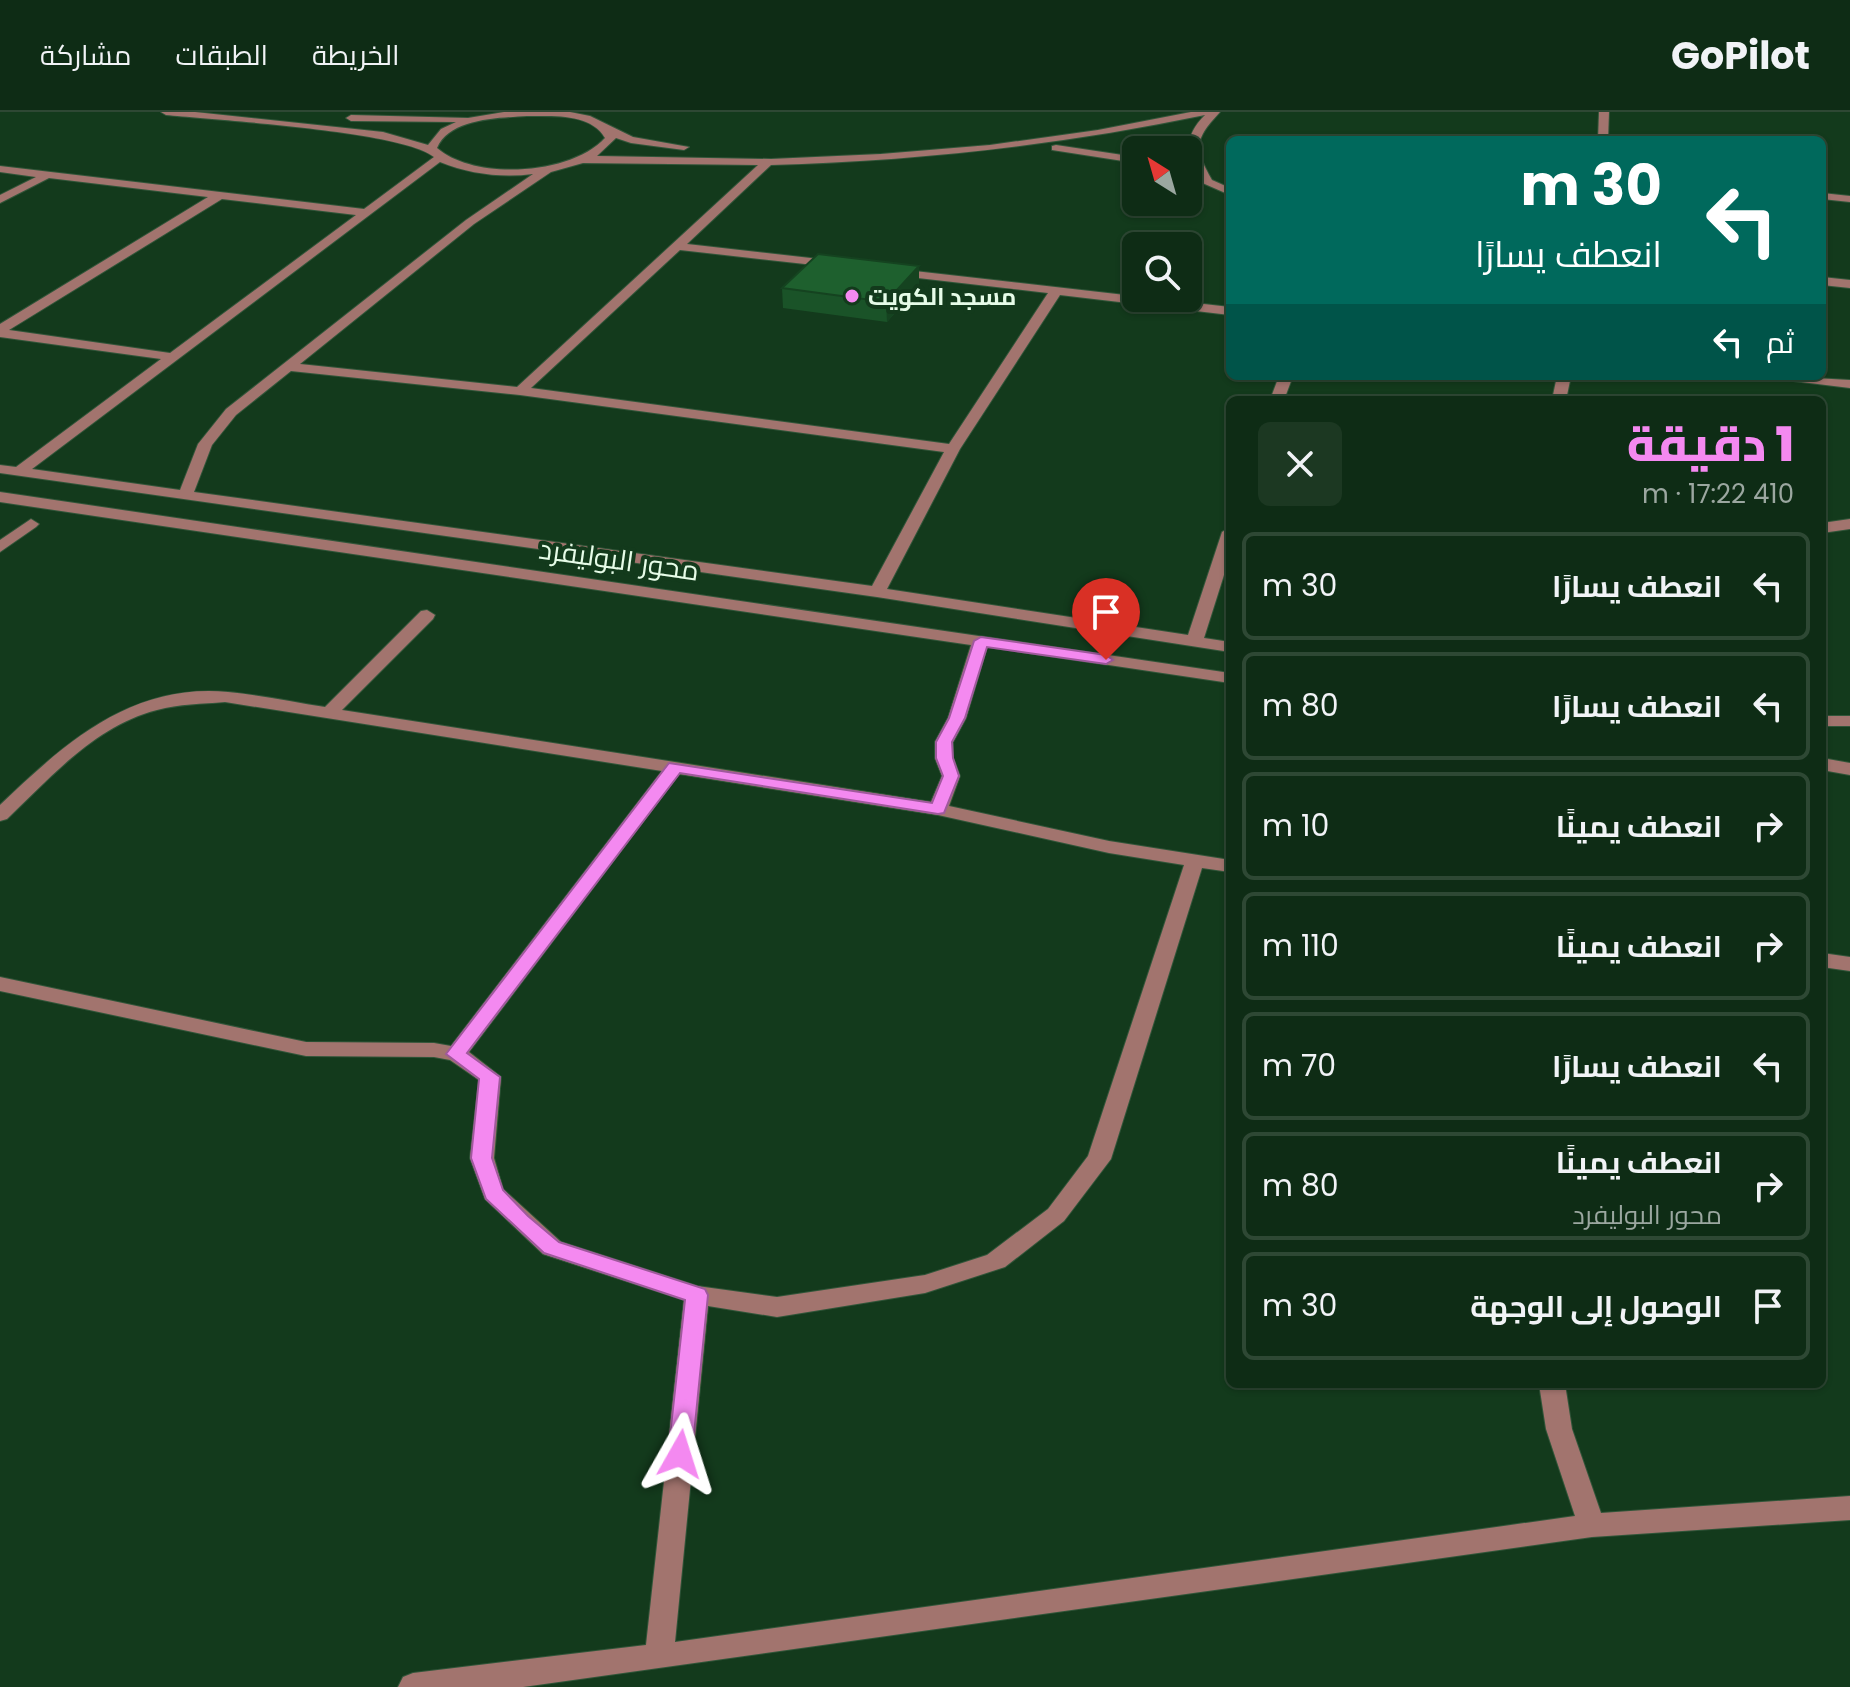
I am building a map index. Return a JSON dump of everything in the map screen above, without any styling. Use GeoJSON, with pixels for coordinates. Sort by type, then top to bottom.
{"type":"FeatureCollection","features":[{"type":"Feature","properties":{"kind":"street"},"geometry":{"type":"LineString","coordinates":[[166,112],[383,135],[473,169],[523,171],[582,160],[660,158],[768,162],[934,154],[1028,145],[1206,112]]}},
{"type":"Feature","properties":{"kind":"street"},"geometry":{"type":"LineString","coordinates":[[285,112],[316,115]]}},
{"type":"Feature","properties":{"kind":"street"},"geometry":{"type":"LineString","coordinates":[[834,147],[1018,133],[1142,112]]}},
{"type":"Feature","properties":{"kind":"street"},"geometry":{"type":"LineString","coordinates":[[1207,181],[1195,161],[1191,142],[1199,125],[1215,112]]}},
{"type":"Feature","properties":{"kind":"street"},"geometry":{"type":"LineString","coordinates":[[1603,136],[1604,112]]}},
{"type":"Feature","properties":{"kind":"street"},"geometry":{"type":"LineString","coordinates":[[435,153],[432,142],[450,128],[505,113],[573,116],[607,126],[631,140],[700,148]]}},
{"type":"Feature","properties":{"kind":"street"},"geometry":{"type":"LineString","coordinates":[[331,117],[401,121],[483,118]]}},
{"type":"Feature","properties":{"kind":"street"},"geometry":{"type":"LineString","coordinates":[[582,160],[607,146],[611,138],[607,126]]}},
{"type":"Feature","properties":{"kind":"street"},"geometry":{"type":"LineString","coordinates":[[1028,145],[1122,158]]}},
{"type":"Feature","properties":{"kind":"street"},"geometry":{"type":"LineString","coordinates":[[19,472],[369,213],[435,153]]}},
{"type":"Feature","properties":{"kind":"street"},"geometry":{"type":"LineString","coordinates":[[520,391],[768,162]]}},
{"type":"Feature","properties":{"kind":"street"},"geometry":{"type":"LineString","coordinates":[[185,497],[197,460],[216,428],[470,222],[549,168]]}},
{"type":"Feature","properties":{"kind":"street"},"geometry":{"type":"LineString","coordinates":[[0,169],[369,213]]}},
{"type":"Feature","properties":{"kind":"street"},"geometry":{"type":"LineString","coordinates":[[0,200],[47,175]]}},
{"type":"Feature","properties":{"kind":"street"},"geometry":{"type":"LineString","coordinates":[[1202,179],[1226,190]]}},
{"type":"Feature","properties":{"kind":"street"},"geometry":{"type":"LineString","coordinates":[[0,331],[220,195]]}},
{"type":"Feature","properties":{"kind":"street"},"geometry":{"type":"LineString","coordinates":[[1826,196],[1850,199]]}},
{"type":"Feature","properties":{"kind":"street"},"geometry":{"type":"LineString","coordinates":[[677,246],[859,267]]}},
{"type":"Feature","properties":{"kind":"street"},"geometry":{"type":"LineString","coordinates":[[874,269],[1226,311]]}},
{"type":"Feature","properties":{"kind":"street"},"geometry":{"type":"LineString","coordinates":[[1826,281],[1850,284]]}},
{"type":"Feature","properties":{"kind":"street"},"geometry":{"type":"LineString","coordinates":[[877,592],[953,449],[1056,291]]}},
{"type":"Feature","properties":{"kind":"street"},"geometry":{"type":"LineString","coordinates":[[0,331],[173,357]]}},
{"type":"Feature","properties":{"kind":"street"},"geometry":{"type":"LineString","coordinates":[[289,367],[520,391],[953,449]]}},
{"type":"Feature","properties":{"kind":"street"},"geometry":{"type":"LineString","coordinates":[[1818,380],[1850,384]]}},
{"type":"Feature","properties":{"kind":"street","name":"محور البوليفرد"},"geometry":{"type":"LineString","coordinates":[[0,469],[877,592],[1226,646]]}},
{"type":"Feature","properties":{"kind":"street","name":"محور البوليفرد"},"geometry":{"type":"LineString","coordinates":[[0,497],[1226,677]]}},
{"type":"Feature","properties":{"kind":"street"},"geometry":{"type":"LineString","coordinates":[[0,547],[31,524]]}},
{"type":"Feature","properties":{"kind":"street"},"geometry":{"type":"LineString","coordinates":[[1826,527],[1850,524]]}},
{"type":"Feature","properties":{"kind":"street"},"geometry":{"type":"LineString","coordinates":[[1194,642],[1226,544]]}},
{"type":"Feature","properties":{"kind":"street"},"geometry":{"type":"LineString","coordinates":[[330,712],[427,615]]}},
{"type":"Feature","properties":{"kind":"street"},"geometry":{"type":"LineString","coordinates":[[938,809],[951,776],[944,758],[944,742],[957,718],[981,641]]}},
{"type":"Feature","properties":{"kind":"street"},"geometry":{"type":"LineString","coordinates":[[0,815],[75,745],[108,721],[136,708],[194,697],[225,697],[938,809],[1109,847],[1226,865]]}},
{"type":"Feature","properties":{"kind":"street"},"geometry":{"type":"LineString","coordinates":[[1826,721],[1850,721]]}},
{"type":"Feature","properties":{"kind":"street"},"geometry":{"type":"LineString","coordinates":[[1826,765],[1850,769]]}},
{"type":"Feature","properties":{"kind":"street"},"geometry":{"type":"LineString","coordinates":[[456,1054],[675,767]]}},
{"type":"Feature","properties":{"kind":"street"},"geometry":{"type":"LineString","coordinates":[[0,984],[306,1049],[412,1048],[456,1054],[490,1077],[482,1158],[493,1193],[552,1248],[697,1295],[777,1307],[925,1284],[996,1261],[1056,1215],[1099,1159],[1195,860]]}},
{"type":"Feature","properties":{"kind":"street"},"geometry":{"type":"LineString","coordinates":[[1826,961],[1850,964]]}},
{"type":"Feature","properties":{"kind":"street"},"geometry":{"type":"LineString","coordinates":[[659,1657],[697,1295]]}},
{"type":"Feature","properties":{"kind":"street"},"geometry":{"type":"LineString","coordinates":[[1553,1388],[1559,1429],[1592,1525]]}},
{"type":"Feature","properties":{"kind":"street"},"geometry":{"type":"LineString","coordinates":[[413,1687],[659,1657],[1592,1525],[1850,1508]]}},
{"type":"Feature","properties":{"kind":"building"},"geometry":{"type":"Polygon","coordinates":[[[818,254],[919,266],[886,302],[782,288],[818,254]]]}},
{"type":"Feature","properties":{"kind":"place","name":"مسجد الكويت"},"geometry":{"type":"Point","coordinates":[852,296]}},
{"type":"Feature","properties":{"kind":"route"},"geometry":{"type":"LineString","coordinates":[[680,1454],[697,1295],[552,1248],[521,1222],[493,1193],[482,1158],[490,1077],[456,1054],[675,767],[938,809],[951,776],[944,758],[944,742],[957,718],[981,641],[1106,660]]}}]}
